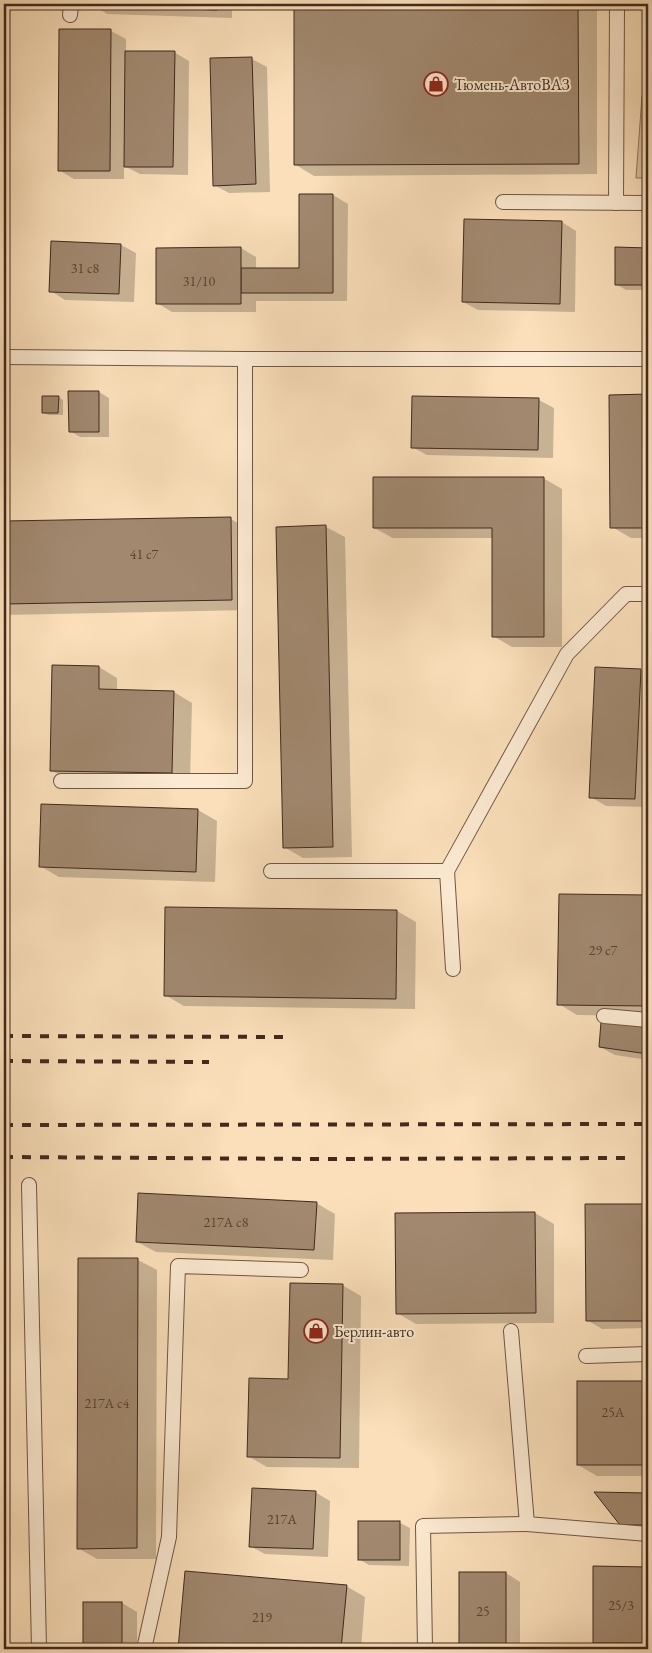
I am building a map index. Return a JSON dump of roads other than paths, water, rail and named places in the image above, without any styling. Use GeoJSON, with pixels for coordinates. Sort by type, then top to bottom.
{"type":"FeatureCollection","features":[{"type":"Feature","properties":{"kind":"lane"},"geometry":{"type":"LineString","coordinates":[[616,203],[617,4]]}},
{"type":"Feature","properties":{"kind":"lane"},"geometry":{"type":"LineString","coordinates":[[503,202],[648,203]]}},
{"type":"Feature","properties":{"kind":"lane"},"geometry":{"type":"LineString","coordinates":[[4,357],[648,359]]}},
{"type":"Feature","properties":{"kind":"lane"},"geometry":{"type":"LineString","coordinates":[[61,781],[245,781],[245,359]]}},
{"type":"Feature","properties":{"kind":"lane"},"geometry":{"type":"LineString","coordinates":[[453,969],[447,871],[567,654],[626,594],[648,594]]}},
{"type":"Feature","properties":{"kind":"lane"},"geometry":{"type":"LineString","coordinates":[[271,871],[447,871]]}},
{"type":"Feature","properties":{"kind":"lane"},"geometry":{"type":"LineString","coordinates":[[604,1016],[648,1020]]}},
{"type":"Feature","properties":{"kind":"lane"},"geometry":{"type":"LineString","coordinates":[[29,1185],[39,1649]]}},
{"type":"Feature","properties":{"kind":"lane"},"geometry":{"type":"LineString","coordinates":[[144,1649],[169,1537],[178,1266],[302,1270]]}},
{"type":"Feature","properties":{"kind":"lane"},"geometry":{"type":"LineString","coordinates":[[511,1331],[527,1524]]}},
{"type":"Feature","properties":{"kind":"lane"},"geometry":{"type":"LineString","coordinates":[[586,1356],[648,1354]]}},
{"type":"Feature","properties":{"kind":"lane"},"geometry":{"type":"LineString","coordinates":[[425,1649],[423,1526],[527,1524],[648,1534]]}},
{"type":"Feature","properties":{"kind":"railway"},"geometry":{"type":"LineString","coordinates":[[4,1036],[289,1037]]}},
{"type":"Feature","properties":{"kind":"railway"},"geometry":{"type":"LineString","coordinates":[[4,1061],[209,1062]]}},
{"type":"Feature","properties":{"kind":"railway"},"geometry":{"type":"LineString","coordinates":[[4,1125],[648,1124]]}},
{"type":"Feature","properties":{"kind":"railway"},"geometry":{"type":"LineString","coordinates":[[4,1157],[627,1158]]}},
{"type":"Feature","properties":{"kind":"place","name":"Тюмень-АвтоВАЗ"},"geometry":{"type":"Point","coordinates":[436,84]}},
{"type":"Feature","properties":{"kind":"place","name":"Берлин-авто"},"geometry":{"type":"Point","coordinates":[316,1331]}}]}
